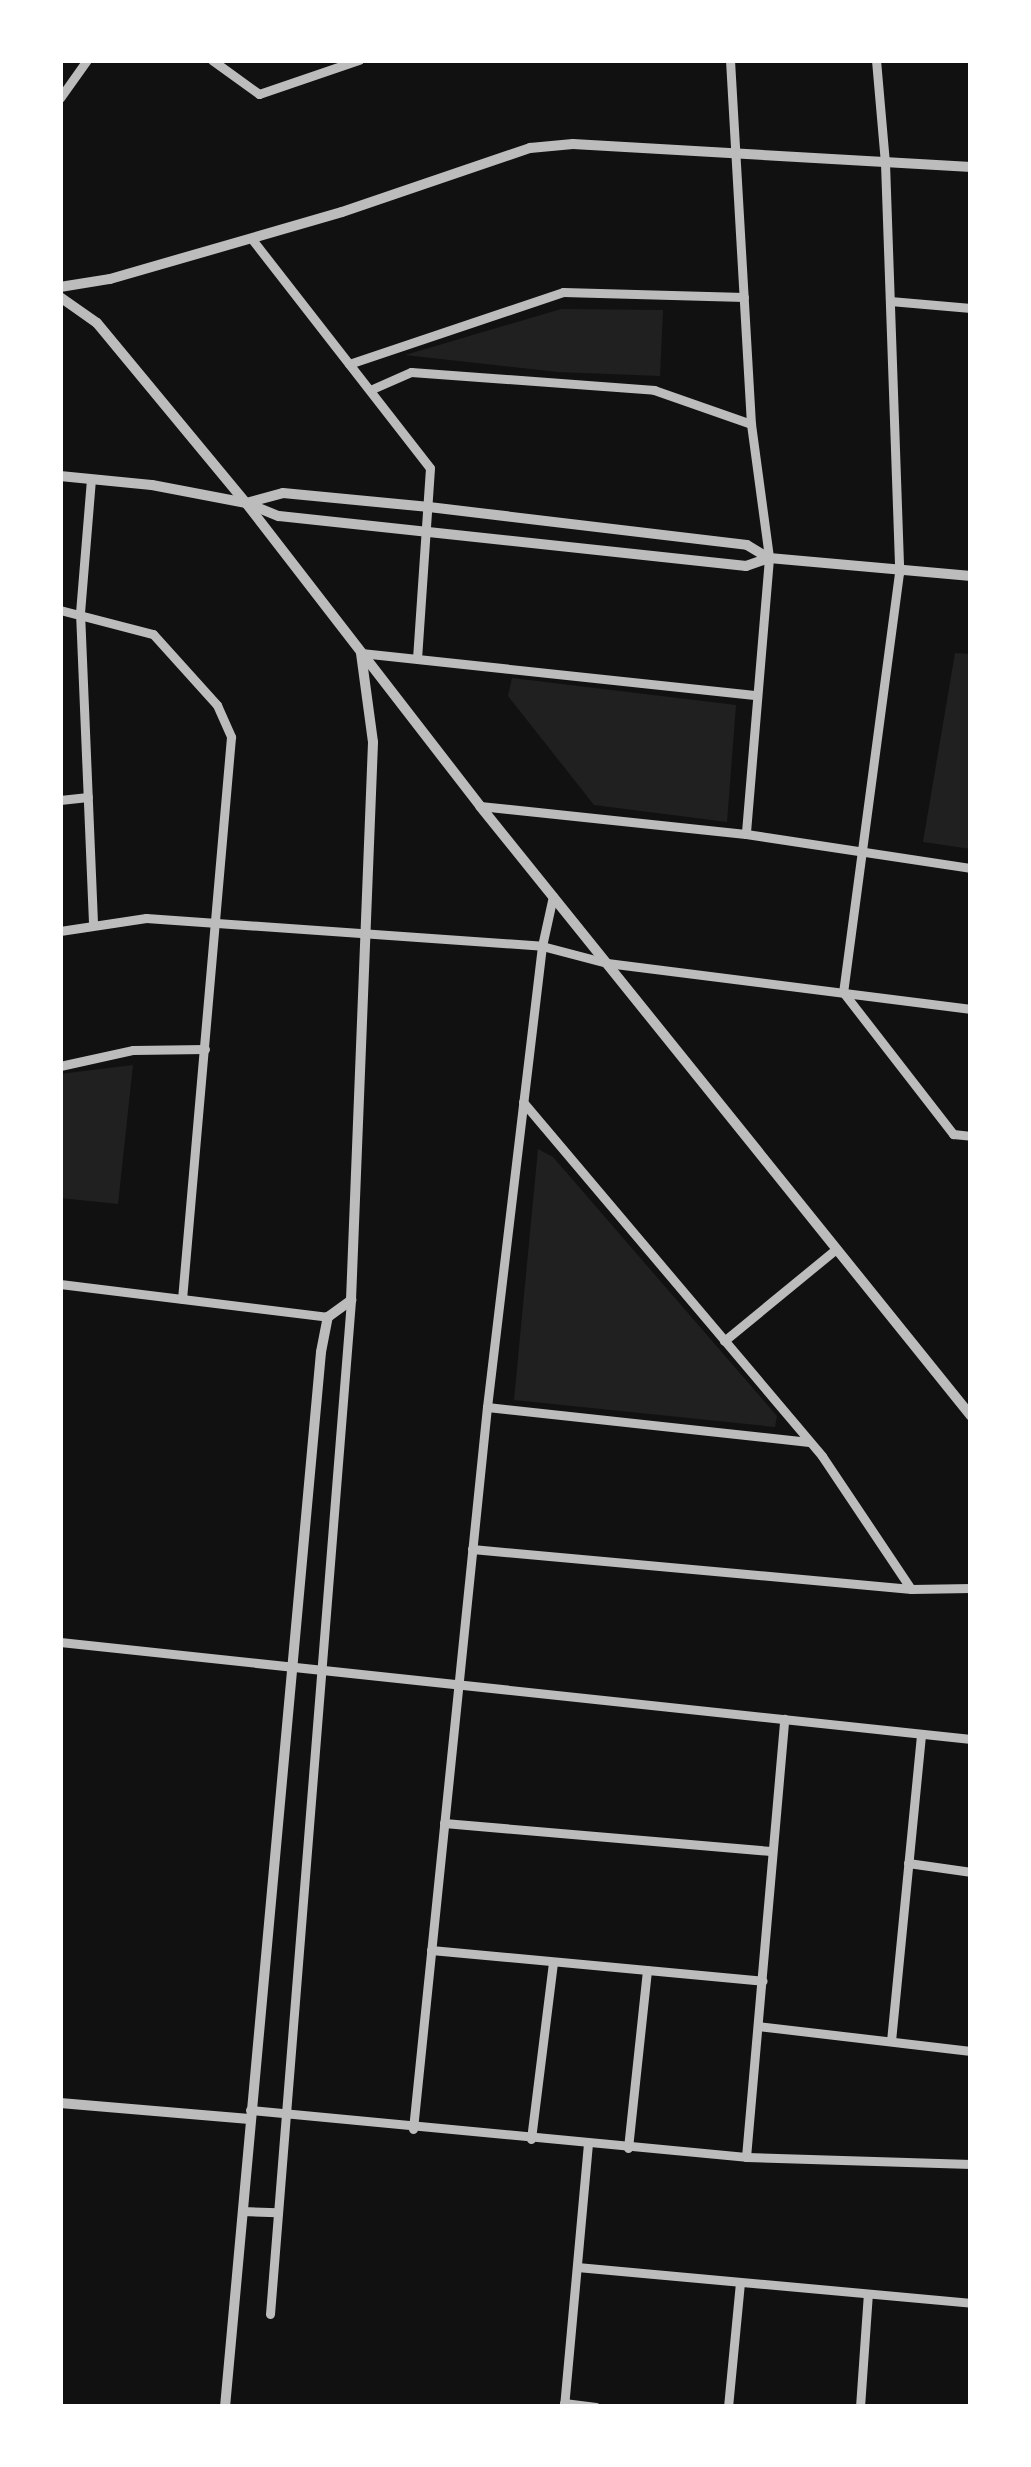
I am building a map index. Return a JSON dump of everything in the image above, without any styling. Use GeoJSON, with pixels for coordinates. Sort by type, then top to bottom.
{"type":"FeatureCollection","features":[{"type":"Feature","properties":{"kind":"street"},"geometry":{"type":"LineString","coordinates":[[60,98],[87,60]]}},
{"type":"Feature","properties":{"kind":"street"},"geometry":{"type":"LineString","coordinates":[[212,60],[245,89],[268,93],[359,60]]}},
{"type":"Feature","properties":{"kind":"street"},"geometry":{"type":"LineString","coordinates":[[730,60],[751,424],[769,558],[746,834]]}},
{"type":"Feature","properties":{"kind":"street"},"geometry":{"type":"LineString","coordinates":[[876,60],[885,163],[898,573],[843,992],[953,1133],[971,1136]]}},
{"type":"Feature","properties":{"kind":"street"},"geometry":{"type":"LineString","coordinates":[[60,287],[110,279],[251,238],[530,148],[573,144],[971,167]]}},
{"type":"Feature","properties":{"kind":"street"},"geometry":{"type":"LineString","coordinates":[[251,238],[430,468],[417,658]]}},
{"type":"Feature","properties":{"kind":"street"},"geometry":{"type":"LineString","coordinates":[[349,364],[563,292],[744,297]]}},
{"type":"Feature","properties":{"kind":"street"},"geometry":{"type":"LineString","coordinates":[[60,297],[97,323],[246,503],[480,806],[971,1416]]}},
{"type":"Feature","properties":{"kind":"street"},"geometry":{"type":"LineString","coordinates":[[890,302],[971,308]]}},
{"type":"Feature","properties":{"kind":"street"},"geometry":{"type":"LineString","coordinates":[[370,390],[411,373],[654,390],[751,424]]}},
{"type":"Feature","properties":{"kind":"street"},"geometry":{"type":"LineString","coordinates":[[60,476],[246,503],[279,516],[746,566],[769,558]]}},
{"type":"Feature","properties":{"kind":"street"},"geometry":{"type":"LineString","coordinates":[[91,479],[80,612],[93,923]]}},
{"type":"Feature","properties":{"kind":"street"},"geometry":{"type":"LineString","coordinates":[[246,503],[283,493],[429,507],[747,545],[769,558],[971,576]]}},
{"type":"Feature","properties":{"kind":"street"},"geometry":{"type":"LineString","coordinates":[[60,610],[136,627],[166,645],[227,719],[231,737],[182,1298]]}},
{"type":"Feature","properties":{"kind":"street"},"geometry":{"type":"LineString","coordinates":[[361,653],[758,695]]}},
{"type":"Feature","properties":{"kind":"street"},"geometry":{"type":"LineString","coordinates":[[269,2314],[351,1300],[374,742],[361,653]]}},
{"type":"Feature","properties":{"kind":"street"},"geometry":{"type":"LineString","coordinates":[[60,800],[88,797]]}},
{"type":"Feature","properties":{"kind":"street"},"geometry":{"type":"LineString","coordinates":[[480,806],[746,834],[971,868]]}},
{"type":"Feature","properties":{"kind":"street"},"geometry":{"type":"LineString","coordinates":[[413,2129],[487,1407],[542,946],[553,896]]}},
{"type":"Feature","properties":{"kind":"street"},"geometry":{"type":"LineString","coordinates":[[60,931],[146,918],[542,946],[607,962],[971,1009]]}},
{"type":"Feature","properties":{"kind":"street"},"geometry":{"type":"LineString","coordinates":[[60,1066],[133,1050],[205,1049]]}},
{"type":"Feature","properties":{"kind":"street"},"geometry":{"type":"LineString","coordinates":[[523,1102],[810,1442],[911,1589]]}},
{"type":"Feature","properties":{"kind":"street"},"geometry":{"type":"LineString","coordinates":[[724,1341],[836,1249]]}},
{"type":"Feature","properties":{"kind":"street"},"geometry":{"type":"LineString","coordinates":[[60,1284],[328,1317],[351,1300]]}},
{"type":"Feature","properties":{"kind":"street"},"geometry":{"type":"LineString","coordinates":[[225,2407],[328,1317]]}},
{"type":"Feature","properties":{"kind":"street"},"geometry":{"type":"LineString","coordinates":[[487,1407],[810,1442]]}},
{"type":"Feature","properties":{"kind":"street"},"geometry":{"type":"LineString","coordinates":[[472,1549],[911,1589],[971,1588]]}},
{"type":"Feature","properties":{"kind":"street"},"geometry":{"type":"LineString","coordinates":[[60,1642],[971,1739]]}},
{"type":"Feature","properties":{"kind":"street"},"geometry":{"type":"LineString","coordinates":[[746,2157],[784,1719]]}},
{"type":"Feature","properties":{"kind":"street"},"geometry":{"type":"LineString","coordinates":[[891,2041],[921,1734]]}},
{"type":"Feature","properties":{"kind":"street"},"geometry":{"type":"LineString","coordinates":[[444,1823],[771,1851]]}},
{"type":"Feature","properties":{"kind":"street"},"geometry":{"type":"LineString","coordinates":[[908,1863],[971,1872]]}},
{"type":"Feature","properties":{"kind":"street"},"geometry":{"type":"LineString","coordinates":[[431,1950],[763,1981]]}},
{"type":"Feature","properties":{"kind":"street"},"geometry":{"type":"LineString","coordinates":[[531,2139],[553,1962]]}},
{"type":"Feature","properties":{"kind":"street"},"geometry":{"type":"LineString","coordinates":[[628,2148],[646,1970]]}},
{"type":"Feature","properties":{"kind":"street"},"geometry":{"type":"LineString","coordinates":[[758,2026],[971,2051]]}},
{"type":"Feature","properties":{"kind":"street"},"geometry":{"type":"LineString","coordinates":[[60,2103],[284,2114],[746,2157],[971,2164]]}},
{"type":"Feature","properties":{"kind":"street"},"geometry":{"type":"LineString","coordinates":[[588,2144],[564,2405],[596,2407]]}},
{"type":"Feature","properties":{"kind":"street"},"geometry":{"type":"LineString","coordinates":[[242,2211],[277,2212]]}},
{"type":"Feature","properties":{"kind":"street"},"geometry":{"type":"LineString","coordinates":[[577,2267],[971,2303]]}},
{"type":"Feature","properties":{"kind":"street"},"geometry":{"type":"LineString","coordinates":[[728,2407],[740,2283]]}},
{"type":"Feature","properties":{"kind":"street"},"geometry":{"type":"LineString","coordinates":[[860,2407],[868,2294]]}},
{"type":"Feature","properties":{"kind":"shaded area"},"geometry":{"type":"Polygon","coordinates":[[[561,309],[663,310],[660,376],[558,372],[405,355],[561,309]]]}},
{"type":"Feature","properties":{"kind":"shaded area"},"geometry":{"type":"Polygon","coordinates":[[[955,653],[971,654],[971,849],[923,842],[955,653]]]}},
{"type":"Feature","properties":{"kind":"shaded area"},"geometry":{"type":"Polygon","coordinates":[[[512,678],[736,705],[727,822],[594,805],[508,696],[512,678]]]}},
{"type":"Feature","properties":{"kind":"shaded area"},"geometry":{"type":"Polygon","coordinates":[[[133,1065],[118,1204],[60,1198],[60,1074],[133,1065]]]}},
{"type":"Feature","properties":{"kind":"shaded area"},"geometry":{"type":"Polygon","coordinates":[[[538,1149],[553,1157],[777,1416],[775,1427],[514,1400],[538,1149]]]}}]}
